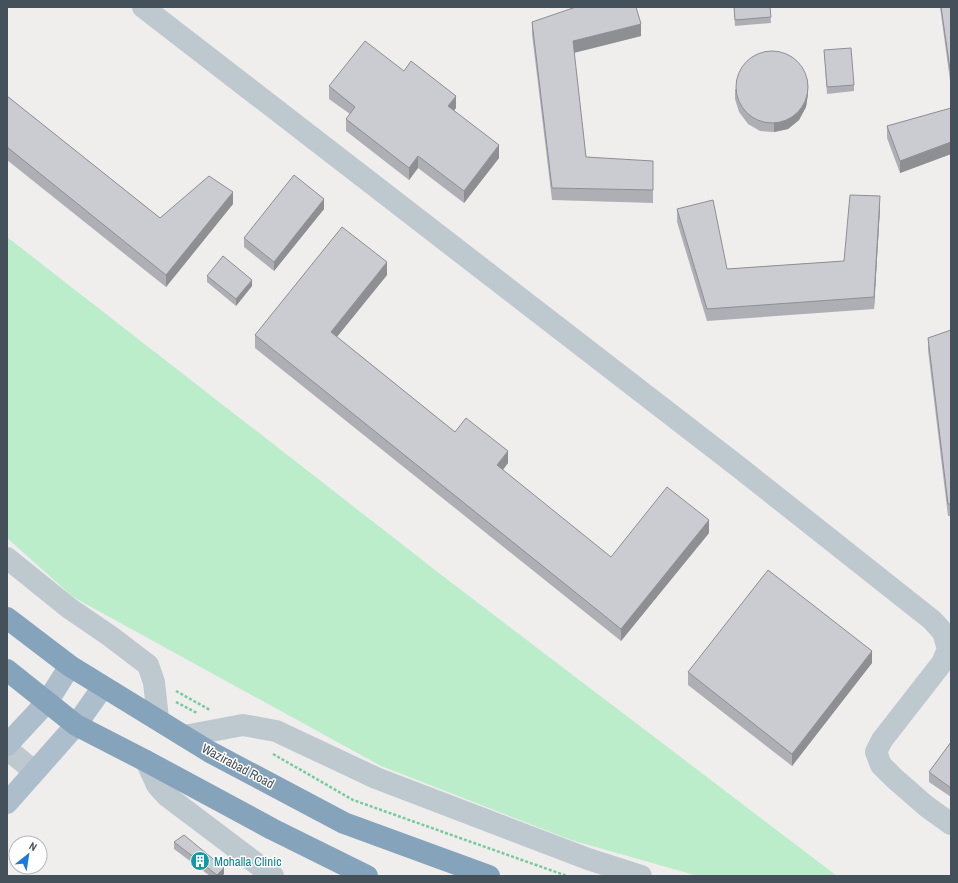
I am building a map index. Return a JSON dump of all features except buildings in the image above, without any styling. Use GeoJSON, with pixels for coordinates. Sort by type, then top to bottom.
{"type":"FeatureCollection","features":[{"type":"Feature","properties":{"kind":"highway","name":"Wazirabad Road"},"geometry":{"type":"LineString","coordinates":[[7,618],[70,666],[210,752],[344,822],[489,876]]}},
{"type":"Feature","properties":{"kind":"highway"},"geometry":{"type":"LineString","coordinates":[[7,670],[76,725],[272,829],[367,876]]}},
{"type":"Feature","properties":{"kind":"main road"},"geometry":{"type":"LineString","coordinates":[[7,745],[46,702],[70,666]]}},
{"type":"Feature","properties":{"kind":"main road"},"geometry":{"type":"LineString","coordinates":[[7,802],[76,725],[103,687]]}},
{"type":"Feature","properties":{"kind":"street"},"geometry":{"type":"LineString","coordinates":[[143,7],[740,468],[932,620],[943,632],[948,642],[948,648],[942,664],[882,740],[876,752],[882,765],[894,778],[926,806],[951,824]]}},
{"type":"Feature","properties":{"kind":"street"},"geometry":{"type":"LineString","coordinates":[[7,558],[69,608],[110,636],[148,665],[154,682],[158,719]]}},
{"type":"Feature","properties":{"kind":"street"},"geometry":{"type":"LineString","coordinates":[[184,736],[244,725],[276,731],[376,778],[588,859],[641,876]]}},
{"type":"Feature","properties":{"kind":"street"},"geometry":{"type":"LineString","coordinates":[[7,749],[34,771]]}},
{"type":"Feature","properties":{"kind":"street"},"geometry":{"type":"LineString","coordinates":[[146,761],[157,786],[167,796],[272,876]]}},
{"type":"Feature","properties":{"kind":"green space"},"geometry":{"type":"Polygon","coordinates":[[[7,237],[448,580],[837,876],[698,876],[571,840],[381,766],[73,597],[7,538],[7,237]]]}},
{"type":"Feature","properties":{"kind":"place","name":"Mohalla Clinic"},"geometry":{"type":"Point","coordinates":[200,861]}}]}
